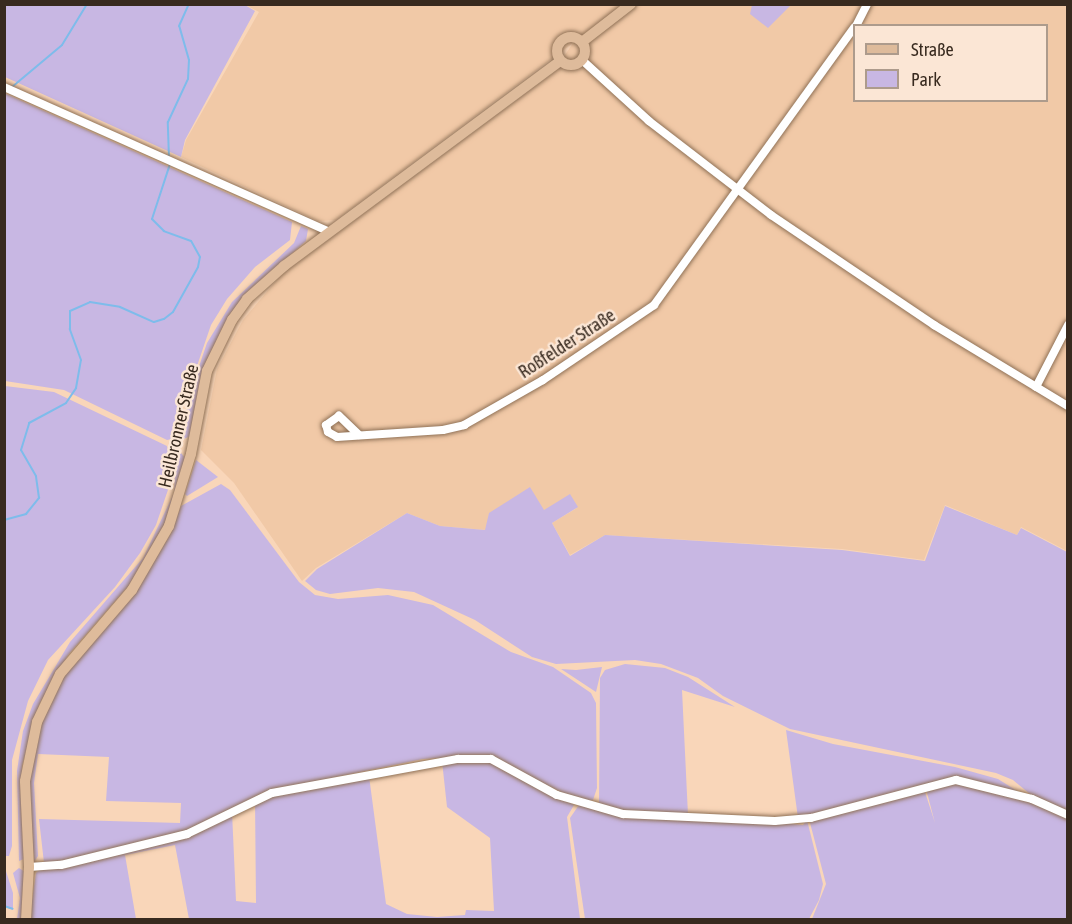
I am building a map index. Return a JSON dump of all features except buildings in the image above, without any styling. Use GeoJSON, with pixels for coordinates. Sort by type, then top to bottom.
{"type":"FeatureCollection","features":[{"type":"Feature","properties":{"kind":"main road"},"geometry":{"type":"LineString","coordinates":[[582,42],[631,4]]}},
{"type":"Feature","properties":{"kind":"main road"},"geometry":{"type":"LineString","coordinates":[[574,37],[582,42],[582,60],[574,65],[560,61],[557,49],[564,39],[574,37]]}},
{"type":"Feature","properties":{"kind":"main road","name":"Heilbronner Straße"},"geometry":{"type":"LineString","coordinates":[[26,920],[29,867],[25,781],[33,736],[48,696],[68,663],[132,590],[169,526],[191,454],[207,371],[232,320],[247,299],[272,275],[560,61]]}},
{"type":"Feature","properties":{"kind":"street","name":"Roßfelder Straße"},"geometry":{"type":"LineString","coordinates":[[857,24],[867,4]]}},
{"type":"Feature","properties":{"kind":"street","name":"Roßfelder Straße"},"geometry":{"type":"LineString","coordinates":[[359,435],[458,427],[479,419],[552,374],[654,305],[739,191],[853,30]]}},
{"type":"Feature","properties":{"kind":"street"},"geometry":{"type":"LineString","coordinates":[[582,60],[649,121],[739,191],[876,288],[1068,406]]}},
{"type":"Feature","properties":{"kind":"street"},"geometry":{"type":"LineString","coordinates":[[4,87],[329,232]]}},
{"type":"Feature","properties":{"kind":"street"},"geometry":{"type":"LineString","coordinates":[[1036,387],[1068,325]]}},
{"type":"Feature","properties":{"kind":"street"},"geometry":{"type":"LineString","coordinates":[[29,867],[61,865],[187,834],[272,793],[458,759],[491,759],[557,795],[623,814],[775,821],[810,818],[956,780],[1032,799],[1068,815]]}},
{"type":"Feature","properties":{"kind":"shaded area"},"geometry":{"type":"Polygon","coordinates":[[[246,5],[1067,5],[1067,551],[1021,527],[1017,535],[945,505],[924,560],[842,549],[605,535],[570,555],[552,523],[577,508],[486,530],[440,526],[407,513],[316,568],[302,581],[234,483],[201,450],[217,369],[243,320],[282,274],[553,73],[573,43],[336,220],[318,221],[181,157],[186,140],[259,12],[246,5]]]}},
{"type":"Feature","properties":{"kind":"green space"},"geometry":{"type":"Polygon","coordinates":[[[5,5],[245,5],[255,11],[185,140],[181,157],[5,77],[5,5]]]}},
{"type":"Feature","properties":{"kind":"green space"},"geometry":{"type":"Polygon","coordinates":[[[752,5],[791,5],[768,28],[750,14],[752,5]]]}},
{"type":"Feature","properties":{"kind":"green space"},"geometry":{"type":"Polygon","coordinates":[[[4,93],[292,222],[290,240],[255,267],[227,299],[211,325],[172,439],[167,440],[64,390],[5,381],[4,93]]]}},
{"type":"Feature","properties":{"kind":"green space"},"geometry":{"type":"Polygon","coordinates":[[[301,226],[308,229],[306,241],[241,299],[222,329],[202,373],[190,436],[184,439],[181,435],[191,390],[207,343],[232,302],[294,243],[301,226]]]}},
{"type":"Feature","properties":{"kind":"green space"},"geometry":{"type":"Polygon","coordinates":[[[5,386],[54,392],[167,446],[172,478],[156,525],[140,553],[115,587],[48,660],[28,701],[12,760],[12,846],[9,856],[5,856],[5,386]]]}},
{"type":"Feature","properties":{"kind":"green space"},"geometry":{"type":"Polygon","coordinates":[[[181,453],[187,460],[165,524],[130,584],[68,655],[39,705],[22,766],[24,859],[19,861],[17,771],[23,731],[33,704],[70,642],[143,558],[174,493],[176,456],[181,453]]]}},
{"type":"Feature","properties":{"kind":"green space"},"geometry":{"type":"Polygon","coordinates":[[[196,460],[218,477],[187,496],[185,494],[196,460]]]}},
{"type":"Feature","properties":{"kind":"green space"},"geometry":{"type":"Polygon","coordinates":[[[221,484],[230,490],[299,582],[315,595],[338,599],[388,595],[433,605],[511,652],[553,667],[591,693],[596,703],[597,788],[593,800],[580,801],[522,773],[471,756],[423,759],[264,792],[185,834],[51,864],[44,863],[39,819],[180,823],[181,803],[106,801],[109,757],[38,754],[34,783],[38,856],[34,862],[29,786],[39,727],[65,673],[138,588],[171,533],[181,506],[221,484]]]}},
{"type":"Feature","properties":{"kind":"green space"},"geometry":{"type":"Polygon","coordinates":[[[530,487],[544,510],[570,494],[578,507],[552,523],[570,556],[605,535],[842,550],[925,561],[945,506],[1017,535],[1021,528],[1067,552],[1067,813],[1036,799],[1013,780],[996,773],[790,729],[723,696],[698,678],[661,664],[635,660],[556,664],[532,657],[475,620],[414,592],[378,588],[330,594],[316,590],[305,581],[317,569],[407,513],[440,526],[485,530],[489,513],[530,487]]]}},
{"type":"Feature","properties":{"kind":"green space"},"geometry":{"type":"Polygon","coordinates":[[[625,664],[665,668],[688,677],[735,707],[682,690],[688,815],[627,813],[599,806],[600,678],[605,670],[625,664]]]}},
{"type":"Feature","properties":{"kind":"green space"},"geometry":{"type":"Polygon","coordinates":[[[602,667],[596,692],[561,669],[576,670],[602,667]]]}},
{"type":"Feature","properties":{"kind":"green space"},"geometry":{"type":"Polygon","coordinates":[[[786,730],[833,744],[955,767],[998,779],[1022,794],[953,778],[798,818],[786,730]]]}},
{"type":"Feature","properties":{"kind":"green space"},"geometry":{"type":"Polygon","coordinates":[[[442,761],[497,763],[574,805],[567,817],[580,919],[189,919],[175,845],[125,855],[136,919],[29,920],[36,873],[39,870],[190,837],[232,812],[236,901],[256,903],[255,800],[369,776],[386,904],[407,914],[437,917],[465,915],[466,910],[494,911],[490,838],[447,807],[442,761]]]}},
{"type":"Feature","properties":{"kind":"green space"},"geometry":{"type":"Polygon","coordinates":[[[955,783],[1001,791],[1067,817],[1067,919],[812,919],[826,884],[809,819],[925,792],[935,823],[926,789],[955,783]]]}},
{"type":"Feature","properties":{"kind":"green space"},"geometry":{"type":"Polygon","coordinates":[[[579,805],[803,825],[807,820],[823,884],[819,900],[809,919],[585,919],[570,818],[579,805]]]}},
{"type":"Feature","properties":{"kind":"green space"},"geometry":{"type":"Polygon","coordinates":[[[4,865],[13,893],[13,910],[5,907],[4,865]]]}},
{"type":"Feature","properties":{"kind":"green space"},"geometry":{"type":"Polygon","coordinates":[[[19,868],[25,872],[22,919],[17,919],[20,898],[13,873],[19,868]]]}},
{"type":"Feature","properties":{"kind":"waterway"},"geometry":{"type":"LineString","coordinates":[[12,87],[62,45],[87,4]]}},
{"type":"Feature","properties":{"kind":"waterway"},"geometry":{"type":"LineString","coordinates":[[169,158],[168,122],[188,79],[189,60],[179,26],[189,4]]}},
{"type":"Feature","properties":{"kind":"waterway"},"geometry":{"type":"LineString","coordinates":[[4,520],[26,514],[39,498],[36,476],[21,450],[29,423],[66,403],[76,388],[81,360],[70,329],[70,311],[90,302],[120,307],[154,322],[164,319],[173,312],[198,267],[200,257],[191,241],[164,231],[152,219],[170,164]]}},
{"type":"Feature","properties":{"kind":"waterway"},"geometry":{"type":"LineString","coordinates":[[4,906],[13,909]]}}]}
